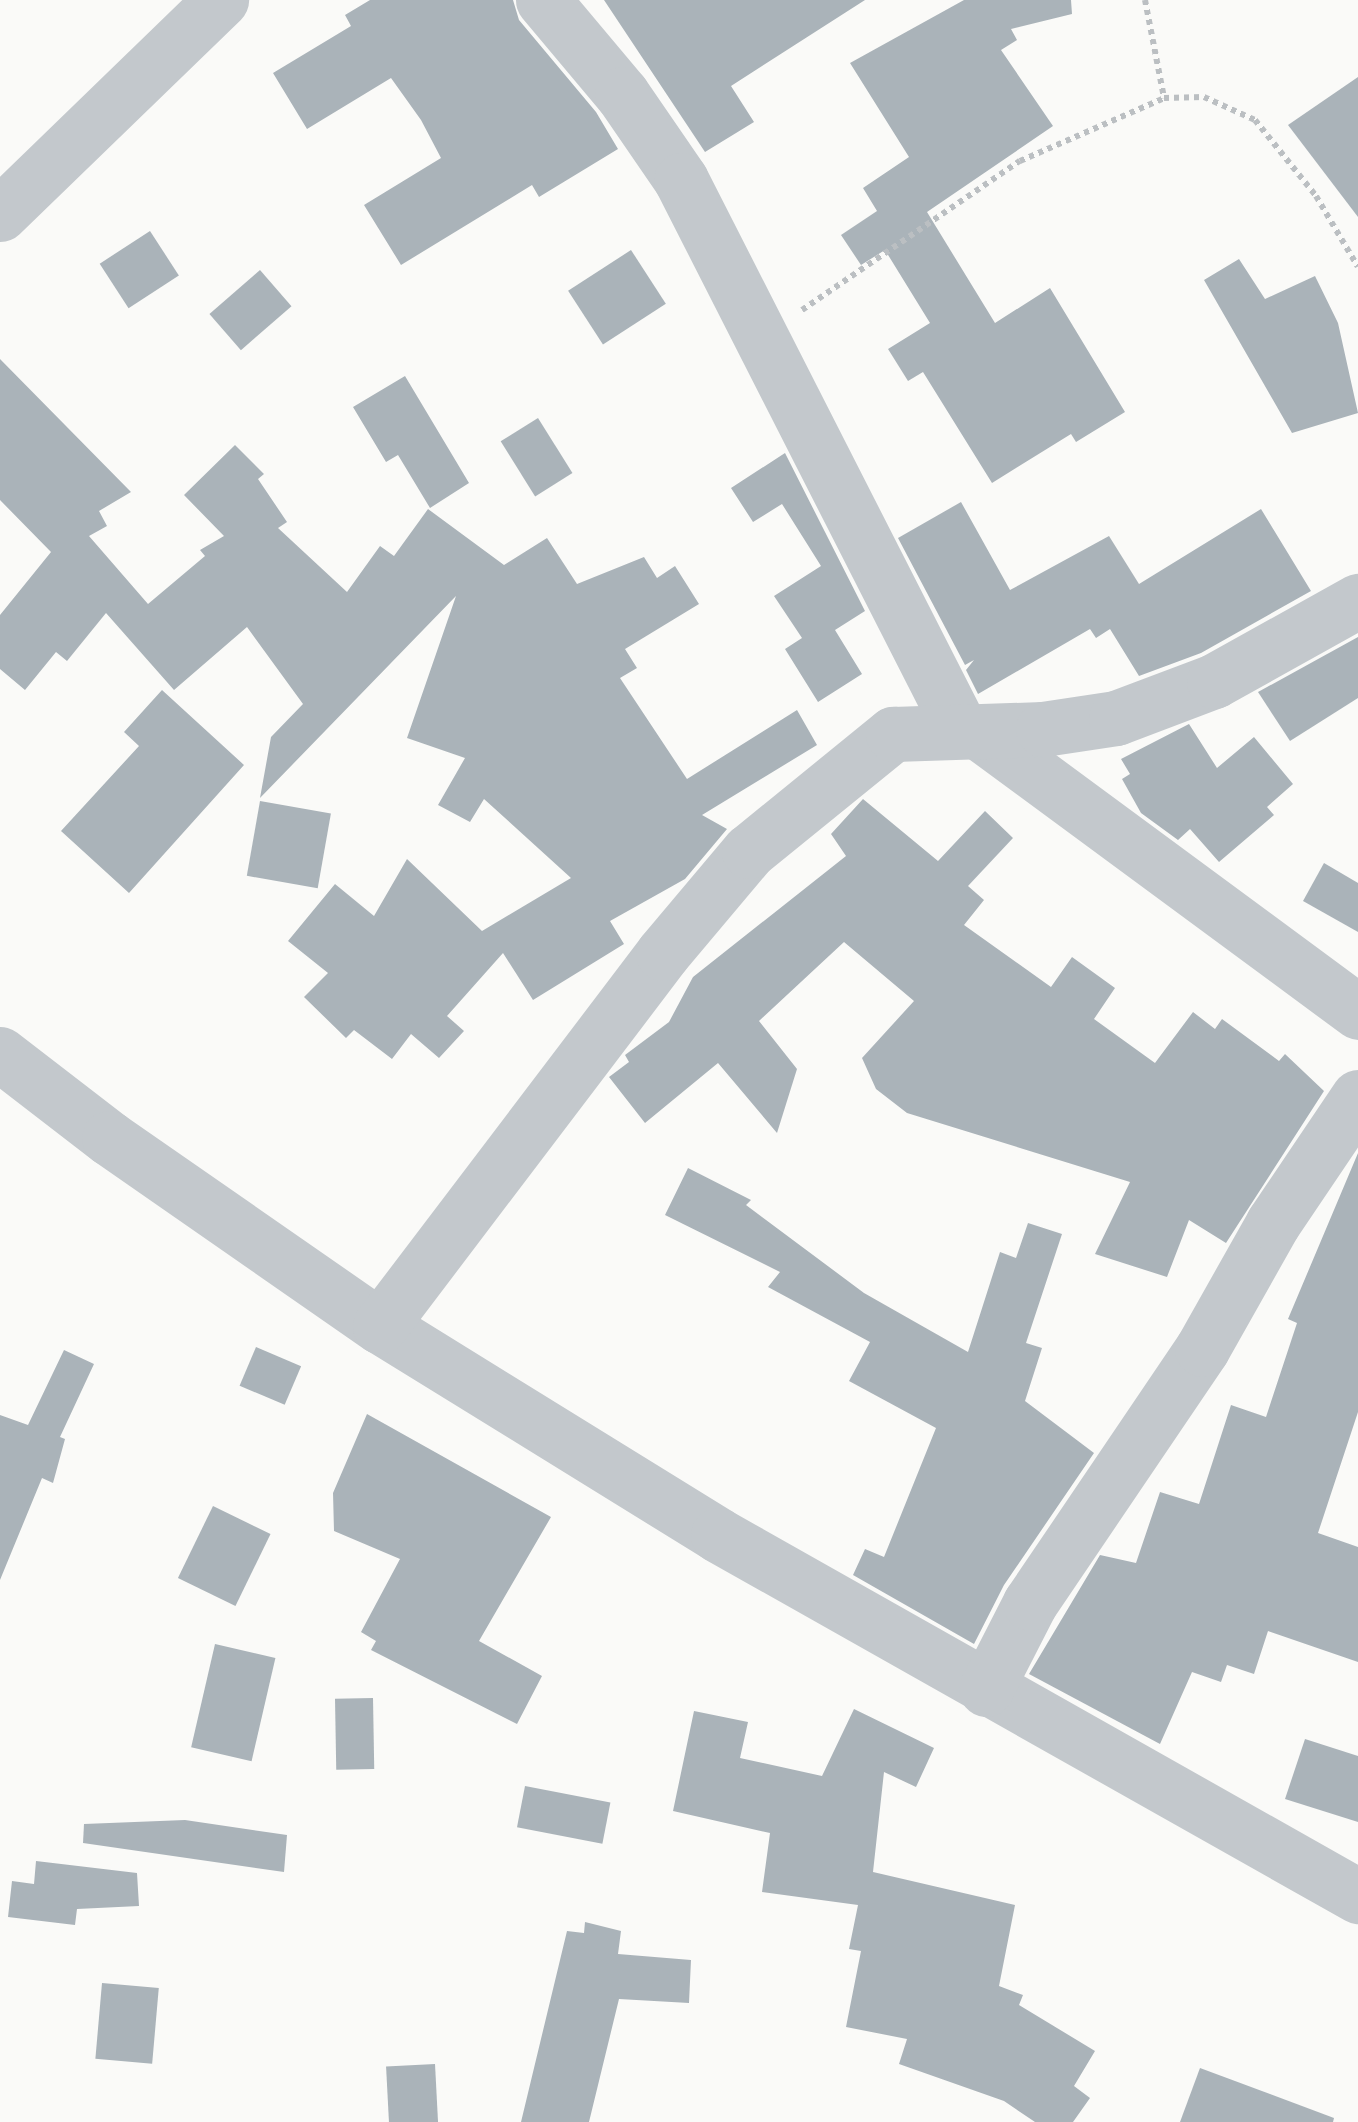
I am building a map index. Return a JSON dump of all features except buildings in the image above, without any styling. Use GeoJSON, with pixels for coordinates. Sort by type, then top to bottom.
{"type":"FeatureCollection","features":[{"type":"Feature","properties":{"kind":"street"},"geometry":{"type":"LineString","coordinates":[[2,207],[221,0]]}},
{"type":"Feature","properties":{"kind":"street"},"geometry":{"type":"LineString","coordinates":[[543,0],[622,94],[681,180],[760,337],[970,730],[1358,1012]]}},
{"type":"Feature","properties":{"kind":"street"},"geometry":{"type":"LineString","coordinates":[[380,1326],[663,952],[749,851],[894,734],[1116,718],[1214,681],[1358,601]]}},
{"type":"Feature","properties":{"kind":"street"},"geometry":{"type":"LineString","coordinates":[[0,1054],[109,1138],[380,1326],[757,1560],[1358,1896]]}},
{"type":"Feature","properties":{"kind":"street"},"geometry":{"type":"LineString","coordinates":[[986,1689],[1030,1602],[1202,1349],[1273,1223],[1358,1097]]}},
{"type":"Feature","properties":{"kind":"path"},"geometry":{"type":"LineString","coordinates":[[1145,0],[1164,98]]}},
{"type":"Feature","properties":{"kind":"path"},"geometry":{"type":"LineString","coordinates":[[760,337],[1020,161],[1164,98],[1204,97],[1255,120],[1316,196],[1358,268]]}}]}
